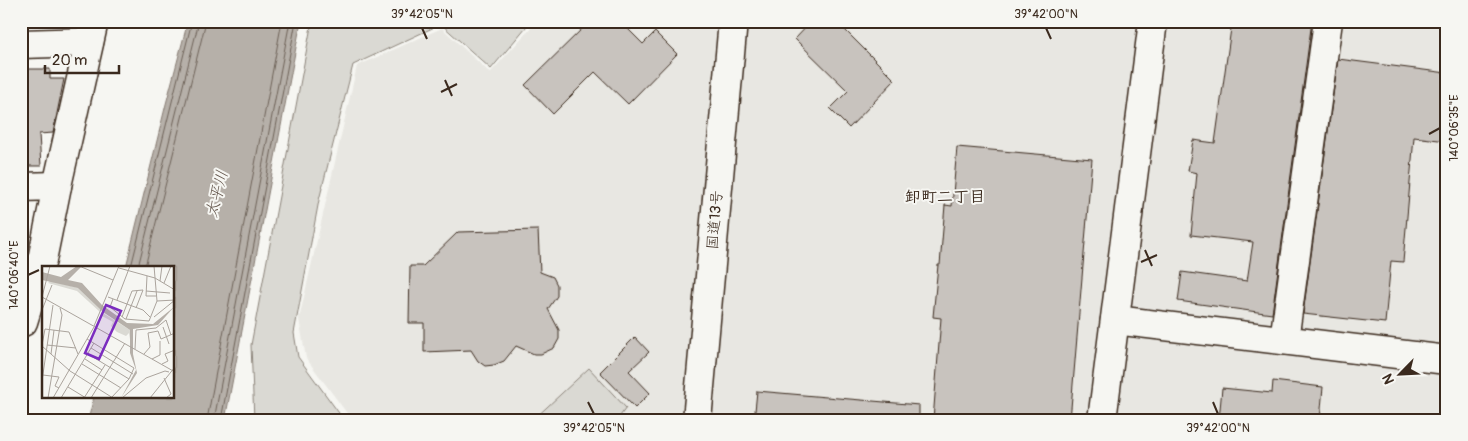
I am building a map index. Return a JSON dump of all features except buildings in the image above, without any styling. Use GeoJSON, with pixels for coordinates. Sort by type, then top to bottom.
{"type":"FeatureCollection","features":[{"type":"Feature","properties":{"kind":"main road","name":"国道13号"},"geometry":{"type":"LineString","coordinates":[[697,420],[733,21]]}},
{"type":"Feature","properties":{"kind":"main road"},"geometry":{"type":"LineString","coordinates":[[1102,420],[1153,21]]}},
{"type":"Feature","properties":{"kind":"main road"},"geometry":{"type":"LineString","coordinates":[[1284,340],[1328,21]]}},
{"type":"Feature","properties":{"kind":"main road"},"geometry":{"type":"LineString","coordinates":[[21,44],[92,31],[42,260],[23,322],[21,322]]}},
{"type":"Feature","properties":{"kind":"main road"},"geometry":{"type":"LineString","coordinates":[[21,187],[57,186]]}},
{"type":"Feature","properties":{"kind":"main road"},"geometry":{"type":"LineString","coordinates":[[1115,320],[1447,360]]}},
{"type":"Feature","properties":{"kind":"shaded area"},"geometry":{"type":"Polygon","coordinates":[[[312,21],[531,21],[491,69],[441,24],[353,65],[319,200],[294,333],[298,357],[344,420],[254,420],[251,345],[312,21]]]}},
{"type":"Feature","properties":{"kind":"shaded area"},"geometry":{"type":"Polygon","coordinates":[[[537,21],[1447,21],[1447,420],[352,420],[306,358],[299,319],[357,66],[442,28],[490,73],[537,21]]]}},
{"type":"Feature","properties":{"kind":"shaded area"},"geometry":{"type":"Polygon","coordinates":[[[589,368],[626,408],[617,420],[533,420],[589,368]]]}},
{"type":"Feature","properties":{"kind":"water","name":"太平川"},"geometry":{"type":"Polygon","coordinates":[[[188,21],[301,21],[225,420],[88,420],[94,398],[175,398],[175,266],[126,266],[188,21]]]}},
{"type":"Feature","properties":{"kind":"district","name":"卸町二丁目"},"geometry":{"type":"Point","coordinates":[945,197]}}]}
